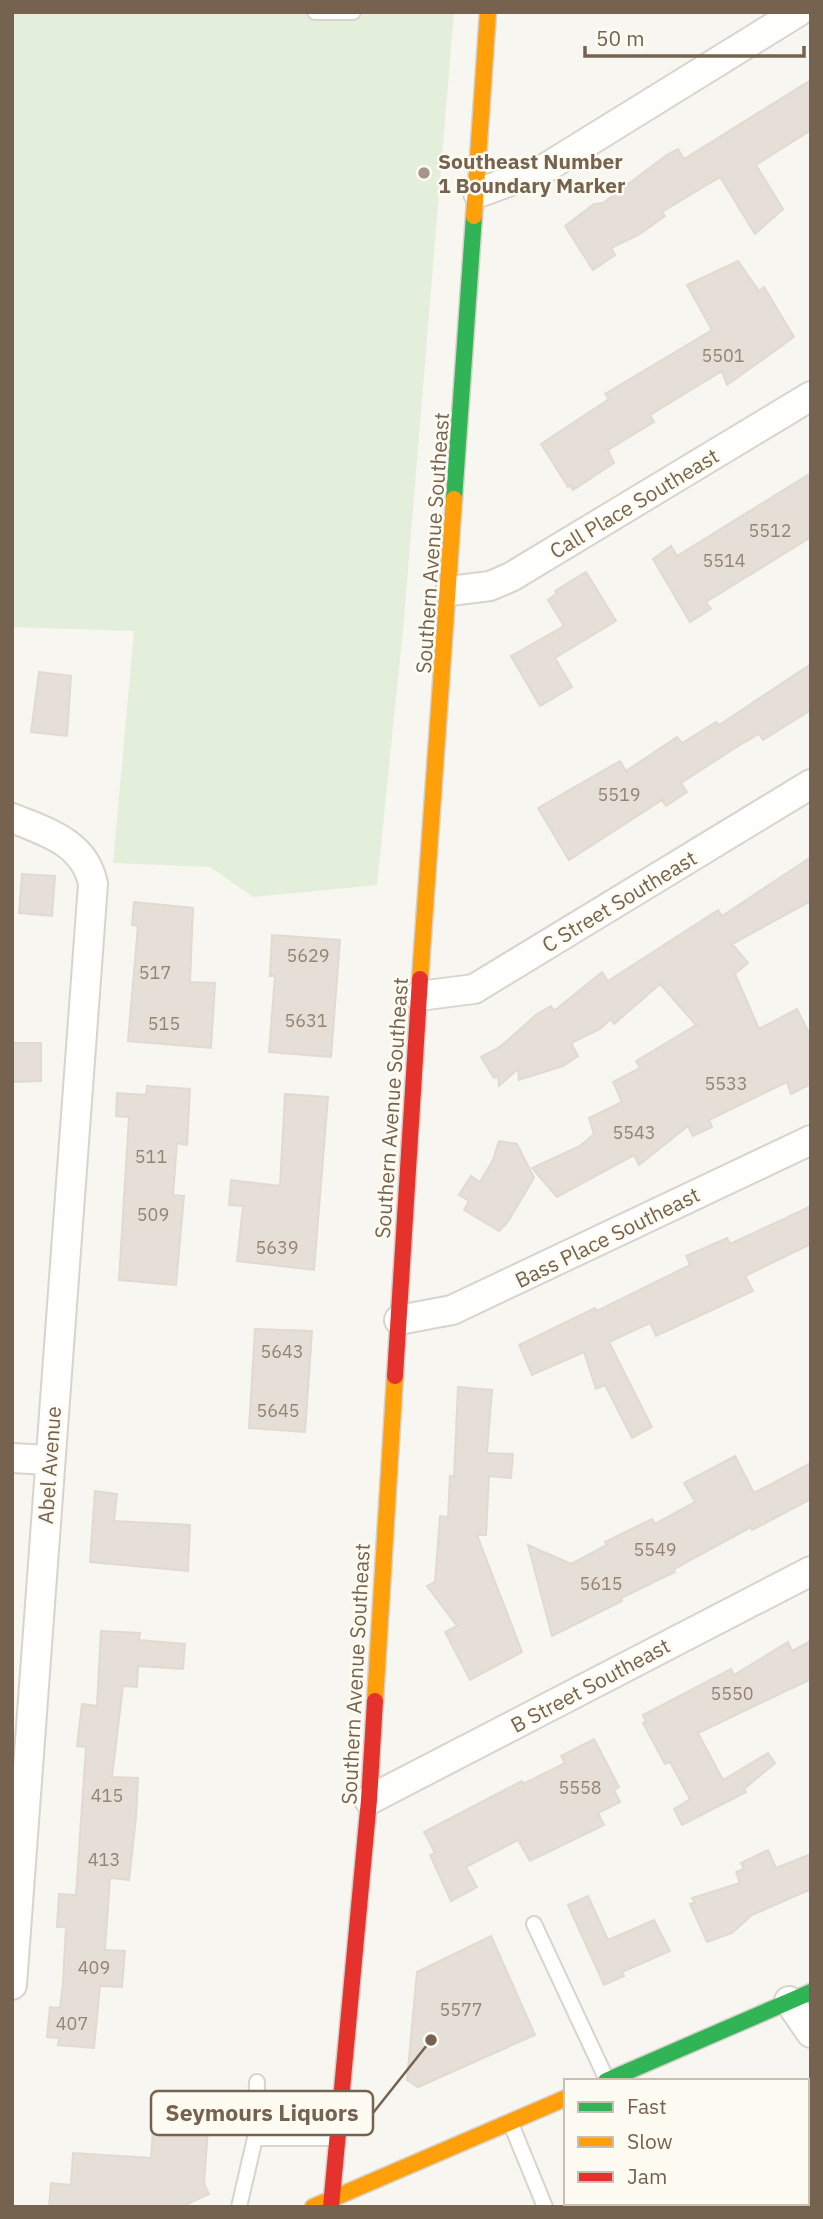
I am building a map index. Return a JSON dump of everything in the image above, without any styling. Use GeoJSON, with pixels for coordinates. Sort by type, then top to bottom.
{"type":"FeatureCollection","features":[{"type":"Feature","properties":{"kind":"main road","name":"Southern Avenue Southeast"},"geometry":{"type":"LineString","coordinates":[[332,2203],[369,1800],[419,996],[478,193],[488,12]]}},
{"type":"Feature","properties":{"kind":"main road"},"geometry":{"type":"LineString","coordinates":[[611,2079],[800,1997]]}},
{"type":"Feature","properties":{"kind":"main road"},"geometry":{"type":"LineString","coordinates":[[313,2207],[332,2203],[564,2099]]}},
{"type":"Feature","properties":{"kind":"street"},"geometry":{"type":"LineString","coordinates":[[478,193],[544,169],[798,12]]}},
{"type":"Feature","properties":{"kind":"street","name":"Call Place Southeast"},"geometry":{"type":"LineString","coordinates":[[450,591],[490,586],[511,577],[811,396]]}},
{"type":"Feature","properties":{"kind":"street","name":"C Street Southeast"},"geometry":{"type":"LineString","coordinates":[[419,996],[474,989],[811,784]]}},
{"type":"Feature","properties":{"kind":"street","name":"Abel Avenue"},"geometry":{"type":"LineString","coordinates":[[12,818],[60,838],[80,854],[88,866],[93,884],[12,1985]]}},
{"type":"Feature","properties":{"kind":"street","name":"Bass Place Southeast"},"geometry":{"type":"LineString","coordinates":[[399,1321],[452,1310],[811,1140]]}},
{"type":"Feature","properties":{"kind":"street"},"geometry":{"type":"LineString","coordinates":[[12,1458],[49,1460]]}},
{"type":"Feature","properties":{"kind":"street","name":"B Street Southeast"},"geometry":{"type":"LineString","coordinates":[[369,1800],[811,1571]]}},
{"type":"Feature","properties":{"kind":"street"},"geometry":{"type":"LineString","coordinates":[[800,1997],[811,2033]]}},
{"type":"Feature","properties":{"kind":"lane"},"geometry":{"type":"LineString","coordinates":[[315,12],[353,12]]}},
{"type":"Feature","properties":{"kind":"lane"},"geometry":{"type":"LineString","coordinates":[[534,1924],[605,2079]]}},
{"type":"Feature","properties":{"kind":"lane"},"geometry":{"type":"LineString","coordinates":[[239,2207],[255,2138],[257,2082]]}},
{"type":"Feature","properties":{"kind":"lane"},"geometry":{"type":"LineString","coordinates":[[510,2123],[545,2207]]}},
{"type":"Feature","properties":{"kind":"lane"},"geometry":{"type":"LineString","coordinates":[[255,2138],[337,2138]]}},
{"type":"Feature","properties":{"kind":"green space"},"geometry":{"type":"Polygon","coordinates":[[[12,12],[454,12],[403,630],[377,885],[253,897],[210,867],[113,863],[134,631],[12,627],[12,12]]]}},
{"type":"Feature","properties":{"kind":"building"},"geometry":{"type":"Polygon","coordinates":[[[811,80],[811,130],[756,165],[783,209],[755,234],[720,177],[662,212],[665,216],[640,234],[611,248],[615,255],[593,270],[565,226],[594,204],[603,203],[668,154],[678,149],[684,159],[811,80]]]}},
{"type":"Feature","properties":{"kind":"building"},"geometry":{"type":"Polygon","coordinates":[[[738,261],[759,291],[764,287],[794,337],[727,385],[722,371],[650,415],[654,422],[608,450],[614,463],[573,490],[570,485],[568,487],[541,444],[609,399],[605,394],[712,330],[687,285],[738,261]]]}},
{"type":"Feature","properties":{"kind":"building"},"geometry":{"type":"Polygon","coordinates":[[[811,473],[811,537],[706,602],[711,609],[690,622],[653,559],[671,546],[677,556],[811,473]]]}},
{"type":"Feature","properties":{"kind":"building"},"geometry":{"type":"Polygon","coordinates":[[[586,572],[616,621],[555,658],[572,687],[540,706],[511,656],[564,626],[548,600],[557,593],[555,591],[586,572]]]}},
{"type":"Feature","properties":{"kind":"building"},"geometry":{"type":"Polygon","coordinates":[[[811,664],[811,710],[763,740],[759,734],[735,748],[681,783],[687,792],[666,806],[662,800],[569,860],[538,808],[620,761],[626,771],[677,737],[682,743],[716,722],[719,725],[811,664]]]}},
{"type":"Feature","properties":{"kind":"building"},"geometry":{"type":"Polygon","coordinates":[[[39,672],[71,676],[67,736],[31,732],[39,672]]]}},
{"type":"Feature","properties":{"kind":"building"},"geometry":{"type":"Polygon","coordinates":[[[811,857],[811,901],[732,944],[748,963],[735,974],[759,1029],[797,1009],[811,1037],[811,1084],[791,1094],[787,1082],[709,1120],[712,1127],[693,1136],[688,1126],[639,1165],[634,1155],[557,1197],[532,1168],[580,1146],[594,1134],[589,1118],[622,1102],[613,1082],[640,1068],[636,1061],[696,1025],[660,984],[614,1024],[611,1019],[600,1029],[573,1042],[578,1056],[563,1066],[519,1080],[518,1069],[499,1086],[498,1075],[494,1078],[481,1057],[500,1047],[537,1014],[551,1006],[554,1011],[602,972],[608,981],[718,910],[722,916],[811,857]]]}},
{"type":"Feature","properties":{"kind":"building"},"geometry":{"type":"Polygon","coordinates":[[[22,874],[55,876],[52,916],[19,913],[22,874]]]}},
{"type":"Feature","properties":{"kind":"building"},"geometry":{"type":"Polygon","coordinates":[[[134,902],[193,908],[190,982],[215,983],[211,1048],[128,1041],[138,926],[132,925],[134,902]]]}},
{"type":"Feature","properties":{"kind":"building"},"geometry":{"type":"Polygon","coordinates":[[[272,935],[340,940],[331,1057],[269,1052],[275,976],[270,976],[272,935]]]}},
{"type":"Feature","properties":{"kind":"building"},"geometry":{"type":"Polygon","coordinates":[[[12,1043],[41,1043],[41,1081],[12,1082],[12,1043]]]}},
{"type":"Feature","properties":{"kind":"building"},"geometry":{"type":"Polygon","coordinates":[[[147,1086],[190,1089],[187,1145],[177,1143],[173,1195],[184,1196],[176,1285],[119,1280],[129,1117],[116,1116],[117,1093],[146,1095],[147,1086]]]}},
{"type":"Feature","properties":{"kind":"building"},"geometry":{"type":"Polygon","coordinates":[[[285,1094],[328,1097],[314,1270],[237,1261],[243,1206],[229,1205],[231,1180],[280,1186],[285,1094]]]}},
{"type":"Feature","properties":{"kind":"building"},"geometry":{"type":"Polygon","coordinates":[[[499,1141],[517,1144],[534,1178],[507,1223],[499,1231],[464,1210],[469,1201],[459,1195],[471,1176],[480,1182],[493,1160],[499,1141]]]}},
{"type":"Feature","properties":{"kind":"building"},"geometry":{"type":"Polygon","coordinates":[[[811,1206],[811,1244],[745,1276],[753,1291],[656,1336],[650,1323],[609,1342],[652,1427],[632,1438],[605,1385],[596,1389],[584,1352],[532,1375],[519,1345],[595,1308],[597,1311],[690,1265],[686,1256],[727,1238],[730,1244],[811,1206]]]}},
{"type":"Feature","properties":{"kind":"building"},"geometry":{"type":"Polygon","coordinates":[[[255,1329],[312,1331],[305,1432],[249,1428],[255,1329]]]}},
{"type":"Feature","properties":{"kind":"building"},"geometry":{"type":"Polygon","coordinates":[[[458,1387],[492,1390],[487,1453],[513,1454],[511,1478],[489,1476],[486,1535],[477,1535],[522,1652],[470,1680],[445,1632],[457,1626],[427,1586],[435,1582],[440,1516],[448,1517],[450,1476],[454,1477],[458,1387]]]}},
{"type":"Feature","properties":{"kind":"building"},"geometry":{"type":"Polygon","coordinates":[[[735,1456],[754,1493],[811,1463],[811,1499],[752,1530],[751,1527],[674,1569],[675,1572],[552,1636],[528,1545],[571,1564],[607,1545],[605,1542],[652,1519],[655,1524],[695,1502],[684,1483],[735,1456]]]}},
{"type":"Feature","properties":{"kind":"building"},"geometry":{"type":"Polygon","coordinates":[[[95,1491],[117,1494],[114,1521],[190,1525],[188,1571],[90,1562],[95,1491]]]}},
{"type":"Feature","properties":{"kind":"building"},"geometry":{"type":"Polygon","coordinates":[[[101,1631],[140,1633],[139,1640],[185,1644],[183,1669],[138,1666],[137,1687],[123,1686],[112,1777],[138,1778],[136,1817],[129,1880],[110,1878],[105,1950],[125,1951],[122,1987],[100,1986],[94,2048],[58,2045],[59,2038],[47,2037],[50,2007],[60,2008],[63,1982],[66,1927],[57,1927],[59,1894],[76,1895],[86,1747],[77,1746],[82,1704],[97,1706],[101,1631]]]}},
{"type":"Feature","properties":{"kind":"building"},"geometry":{"type":"Polygon","coordinates":[[[811,1641],[811,1679],[698,1733],[723,1780],[768,1753],[775,1763],[744,1789],[746,1792],[682,1825],[674,1809],[690,1799],[670,1762],[665,1764],[643,1723],[646,1722],[643,1715],[731,1669],[734,1675],[788,1642],[792,1651],[811,1641]]]}},
{"type":"Feature","properties":{"kind":"building"},"geometry":{"type":"Polygon","coordinates":[[[594,1739],[619,1787],[614,1790],[620,1802],[598,1813],[604,1825],[530,1861],[518,1840],[466,1867],[477,1887],[451,1901],[430,1855],[435,1853],[424,1832],[522,1781],[523,1784],[565,1763],[561,1756],[594,1739]]]}},
{"type":"Feature","properties":{"kind":"building"},"geometry":{"type":"Polygon","coordinates":[[[768,1850],[776,1868],[811,1854],[811,1889],[752,1915],[732,1933],[707,1942],[690,1904],[695,1902],[692,1898],[740,1883],[736,1872],[744,1869],[741,1863],[768,1850]]]}},
{"type":"Feature","properties":{"kind":"building"},"geometry":{"type":"Polygon","coordinates":[[[588,1896],[608,1940],[654,1920],[670,1951],[622,1972],[624,1976],[604,1985],[568,1905],[588,1896]]]}},
{"type":"Feature","properties":{"kind":"building"},"geometry":{"type":"Polygon","coordinates":[[[491,1936],[535,2035],[418,2087],[407,2080],[417,1972],[491,1936]]]}},
{"type":"Feature","properties":{"kind":"building"},"geometry":{"type":"Polygon","coordinates":[[[155,2097],[210,2101],[204,2184],[209,2194],[181,2207],[49,2207],[51,2183],[71,2185],[73,2153],[151,2158],[155,2097]]]}},
{"type":"Feature","properties":{"kind":"traffic: fast"},"geometry":{"type":"LineString","coordinates":[[454,499],[474,216]]}},
{"type":"Feature","properties":{"kind":"traffic: fast"},"geometry":{"type":"LineString","coordinates":[[611,2079],[811,1992]]}},
{"type":"Feature","properties":{"kind":"traffic: slow"},"geometry":{"type":"LineString","coordinates":[[474,216],[488,12]]}},
{"type":"Feature","properties":{"kind":"traffic: slow"},"geometry":{"type":"LineString","coordinates":[[420,979],[454,499]]}},
{"type":"Feature","properties":{"kind":"traffic: slow"},"geometry":{"type":"LineString","coordinates":[[375,1701],[395,1376]]}},
{"type":"Feature","properties":{"kind":"traffic: slow"},"geometry":{"type":"LineString","coordinates":[[313,2207],[564,2099]]}},
{"type":"Feature","properties":{"kind":"traffic: jam"},"geometry":{"type":"LineString","coordinates":[[395,1376],[420,979]]}},
{"type":"Feature","properties":{"kind":"traffic: jam"},"geometry":{"type":"LineString","coordinates":[[331,2207],[369,1800],[375,1701]]}},
{"type":"Feature","properties":{"kind":"place","name":"Southeast Number 1 Boundary Marker"},"geometry":{"type":"Point","coordinates":[424,173]}},
{"type":"Feature","properties":{"kind":"place","name":"Seymours Liquors"},"geometry":{"type":"Point","coordinates":[431,2040]}}]}
